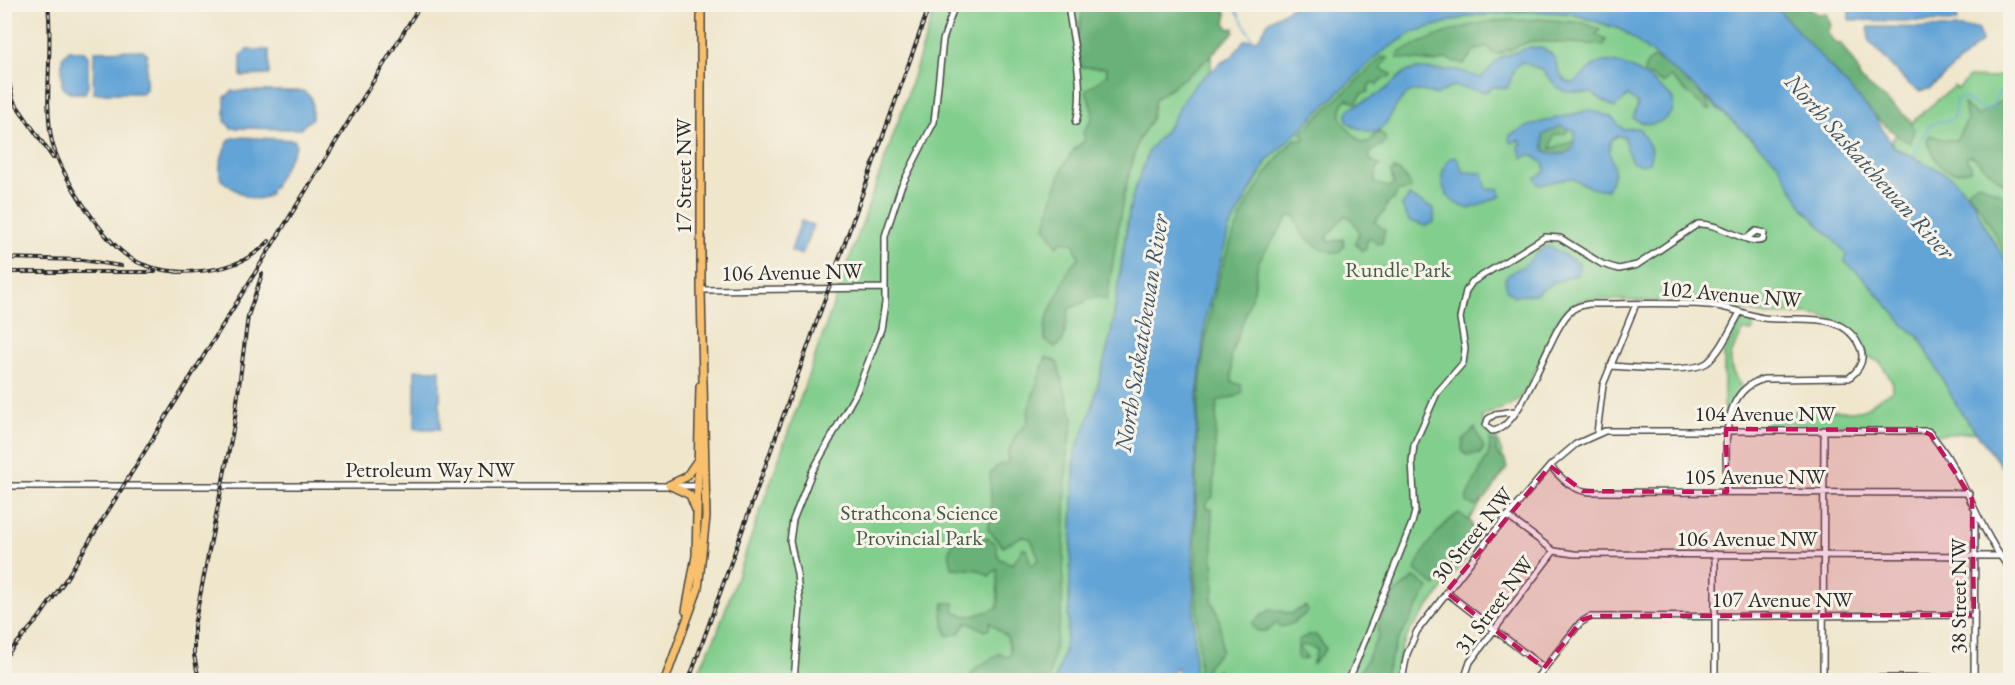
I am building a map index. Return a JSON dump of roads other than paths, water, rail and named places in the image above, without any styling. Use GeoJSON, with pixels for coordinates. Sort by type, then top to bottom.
{"type":"FeatureCollection","features":[{"type":"Feature","properties":{"kind":"main road","name":"17 Street NW"},"geometry":{"type":"LineString","coordinates":[[665,681],[698,589],[704,557],[701,348],[701,4]]}},
{"type":"Feature","properties":{"kind":"main road","name":"17 Street NW"},"geometry":{"type":"LineString","coordinates":[[678,643],[691,588],[702,486],[698,457],[701,348]]}},
{"type":"Feature","properties":{"kind":"main road"},"geometry":{"type":"LineString","coordinates":[[669,485],[686,477],[698,457]]}},
{"type":"Feature","properties":{"kind":"main road"},"geometry":{"type":"LineString","coordinates":[[669,485],[690,495],[698,516]]}},
{"type":"Feature","properties":{"kind":"street"},"geometry":{"type":"LineString","coordinates":[[794,681],[800,607],[797,574],[790,541],[793,520],[812,472],[867,367],[881,329],[885,288],[885,236],[902,185],[934,122],[943,40],[955,4]]}},
{"type":"Feature","properties":{"kind":"street"},"geometry":{"type":"LineString","coordinates":[[1068,4],[1077,78],[1079,110],[1076,122]]}},
{"type":"Feature","properties":{"kind":"street"},"geometry":{"type":"LineString","coordinates":[[1349,680],[1412,523],[1415,512],[1412,462],[1417,437],[1437,393],[1460,368],[1466,356],[1460,320],[1466,291],[1473,282],[1545,237],[1560,238],[1602,264],[1615,269],[1637,265],[1698,224],[1708,224],[1747,238]]}},
{"type":"Feature","properties":{"kind":"street","name":"106 Avenue NW"},"geometry":{"type":"LineString","coordinates":[[701,290],[885,288]]}},
{"type":"Feature","properties":{"kind":"street","name":"102 Avenue NW"},"geometry":{"type":"LineString","coordinates":[[1515,411],[1530,389],[1563,321],[1573,309],[1589,304],[1711,305],[1765,319],[1808,317],[1825,320],[1840,327],[1858,344],[1862,353],[1861,363],[1857,371],[1849,378],[1758,380],[1745,388],[1738,398],[1726,429]]}},
{"type":"Feature","properties":{"kind":"street"},"geometry":{"type":"LineString","coordinates":[[1597,433],[1601,394],[1636,304]]}},
{"type":"Feature","properties":{"kind":"street"},"geometry":{"type":"LineString","coordinates":[[1610,366],[1689,368],[1704,364],[1717,352],[1739,314]]}},
{"type":"Feature","properties":{"kind":"street"},"geometry":{"type":"LineString","coordinates":[[1515,411],[1498,430],[1492,431],[1486,426],[1488,419],[1495,414],[1515,411]]}},
{"type":"Feature","properties":{"kind":"street"},"geometry":{"type":"LineString","coordinates":[[1726,429],[1727,492]]}},
{"type":"Feature","properties":{"kind":"street","name":"104 Avenue NW"},"geometry":{"type":"LineString","coordinates":[[1597,433],[1627,430],[1726,429],[1921,430],[1932,435],[1969,492]]}},
{"type":"Feature","properties":{"kind":"street"},"geometry":{"type":"LineString","coordinates":[[1824,430],[1823,679],[2010,678]]}},
{"type":"Feature","properties":{"kind":"street","name":"30 Street NW"},"geometry":{"type":"LineString","coordinates":[[1402,681],[1411,642],[1446,592],[1550,466],[1568,450],[1597,433]]}},
{"type":"Feature","properties":{"kind":"street","name":"105 Avenue NW"},"geometry":{"type":"LineString","coordinates":[[1550,466],[1565,482],[1583,491],[1969,492]]}},
{"type":"Feature","properties":{"kind":"street","name":"Petroleum Way NW"},"geometry":{"type":"LineString","coordinates":[[4,486],[702,486]]}},
{"type":"Feature","properties":{"kind":"street"},"geometry":{"type":"LineString","coordinates":[[1969,492],[1975,512],[2010,569]]}},
{"type":"Feature","properties":{"kind":"street","name":"38 Street NW"},"geometry":{"type":"LineString","coordinates":[[1974,679],[1975,512]]}},
{"type":"Feature","properties":{"kind":"street"},"geometry":{"type":"LineString","coordinates":[[1507,516],[1554,551]]}},
{"type":"Feature","properties":{"kind":"street","name":"106 Avenue NW"},"geometry":{"type":"LineString","coordinates":[[1554,551],[1574,554],[2000,556]]}},
{"type":"Feature","properties":{"kind":"street","name":"31 Street NW"},"geometry":{"type":"LineString","coordinates":[[1464,681],[1470,662],[1554,551]]}},
{"type":"Feature","properties":{"kind":"street"},"geometry":{"type":"LineString","coordinates":[[1715,554],[1715,680],[1758,679]]}},
{"type":"Feature","properties":{"kind":"street"},"geometry":{"type":"LineString","coordinates":[[1446,592],[1544,668],[1535,681]]}},
{"type":"Feature","properties":{"kind":"street","name":"107 Avenue NW"},"geometry":{"type":"LineString","coordinates":[[1544,668],[1580,623],[1590,617],[1974,615]]}},
{"type":"Feature","properties":{"kind":"water","name":"North Saskatchewan River"},"geometry":{"type":"Polygon","coordinates":[[[1295,5],[1774,5],[1874,115],[1894,148],[1952,177],[1973,201],[1987,231],[2010,268],[2010,478],[1959,409],[1919,337],[1904,325],[1866,280],[1845,262],[1846,253],[1803,208],[1777,162],[1704,95],[1622,30],[1570,13],[1526,11],[1469,16],[1413,32],[1379,54],[1267,161],[1229,229],[1206,316],[1197,399],[1193,550],[1195,680],[1179,680],[1177,667],[1167,680],[1055,680],[1064,652],[1068,626],[1075,453],[1090,415],[1111,335],[1131,201],[1149,150],[1170,125],[1182,102],[1196,83],[1222,62],[1231,58],[1244,40],[1258,39],[1269,21],[1295,5]]]}},
{"type":"Feature","properties":{"kind":"water"},"geometry":{"type":"Polygon","coordinates":[[[1849,5],[1957,5],[1957,22],[1849,20],[1849,5]]]}},
{"type":"Feature","properties":{"kind":"water"},"geometry":{"type":"Polygon","coordinates":[[[1868,27],[1977,28],[1982,41],[1929,89],[1920,91],[1908,84],[1869,41],[1868,27]]]}},
{"type":"Feature","properties":{"kind":"water"},"geometry":{"type":"Polygon","coordinates":[[[1531,47],[1545,49],[1551,54],[1563,78],[1574,83],[1599,63],[1618,63],[1628,67],[1649,79],[1673,99],[1673,111],[1659,122],[1644,123],[1633,118],[1638,104],[1628,96],[1615,108],[1591,93],[1567,92],[1559,89],[1542,70],[1522,62],[1514,69],[1508,88],[1493,87],[1484,92],[1454,86],[1436,95],[1422,91],[1412,92],[1399,102],[1383,127],[1375,133],[1354,127],[1347,121],[1347,113],[1351,108],[1381,93],[1405,72],[1416,69],[1458,70],[1481,78],[1501,57],[1531,47]]]}},
{"type":"Feature","properties":{"kind":"water"},"geometry":{"type":"Polygon","coordinates":[[[69,50],[84,52],[88,56],[88,86],[85,93],[69,93],[62,86],[62,58],[69,50]]]}},
{"type":"Feature","properties":{"kind":"water"},"geometry":{"type":"Polygon","coordinates":[[[143,50],[147,54],[146,89],[142,93],[93,93],[94,51],[143,50]]]}},
{"type":"Feature","properties":{"kind":"water"},"geometry":{"type":"Polygon","coordinates":[[[247,50],[269,50],[269,75],[241,76],[241,55],[247,50]]]}},
{"type":"Feature","properties":{"kind":"water"},"geometry":{"type":"Polygon","coordinates":[[[233,91],[303,91],[312,98],[312,119],[299,129],[231,128],[225,121],[225,97],[233,91]]]}},
{"type":"Feature","properties":{"kind":"water"},"geometry":{"type":"Polygon","coordinates":[[[1589,110],[1611,117],[1623,129],[1639,128],[1652,150],[1649,162],[1643,165],[1632,162],[1626,148],[1625,137],[1618,136],[1611,140],[1610,152],[1614,173],[1607,189],[1594,189],[1570,178],[1539,185],[1535,178],[1545,172],[1544,164],[1531,154],[1523,158],[1518,146],[1522,144],[1520,140],[1512,143],[1509,140],[1510,135],[1534,124],[1589,110]],[[1560,126],[1543,135],[1544,150],[1551,153],[1567,153],[1573,148],[1575,131],[1560,126]]]}},
{"type":"Feature","properties":{"kind":"water"},"geometry":{"type":"Polygon","coordinates":[[[239,137],[295,140],[296,146],[269,195],[256,199],[250,198],[221,180],[220,164],[225,148],[230,139],[239,137]]]}},
{"type":"Feature","properties":{"kind":"water"},"geometry":{"type":"Polygon","coordinates":[[[1456,157],[1464,172],[1483,173],[1487,190],[1498,188],[1501,196],[1470,209],[1454,202],[1444,190],[1442,175],[1449,159],[1456,157]]]}},
{"type":"Feature","properties":{"kind":"water"},"geometry":{"type":"Polygon","coordinates":[[[1409,196],[1434,209],[1434,222],[1426,226],[1409,221],[1402,206],[1409,196]]]}},
{"type":"Feature","properties":{"kind":"water"},"geometry":{"type":"Polygon","coordinates":[[[801,221],[813,225],[802,255],[791,251],[801,221]]]}},
{"type":"Feature","properties":{"kind":"water"},"geometry":{"type":"Polygon","coordinates":[[[1545,247],[1551,247],[1579,264],[1579,274],[1555,282],[1535,294],[1514,296],[1507,290],[1505,279],[1545,247]]]}},
{"type":"Feature","properties":{"kind":"water"},"geometry":{"type":"Polygon","coordinates":[[[415,370],[440,370],[440,429],[415,429],[415,370]]]}},
{"type":"Feature","properties":{"kind":"waterway"},"geometry":{"type":"LineString","coordinates":[[1233,4],[1253,40]]}},
{"type":"Feature","properties":{"kind":"waterway"},"geometry":{"type":"LineString","coordinates":[[1913,158],[1926,130],[1932,124],[1949,121],[1954,117],[1956,100],[1964,98],[1985,111],[1993,107],[2001,90],[2010,94]]}},
{"type":"Feature","properties":{"kind":"railway"},"geometry":{"type":"LineString","coordinates":[[4,23],[5,4]]}},
{"type":"Feature","properties":{"kind":"railway"},"geometry":{"type":"LineString","coordinates":[[48,4],[50,37],[48,88],[51,137],[71,185],[94,221],[130,258],[149,267],[183,272]]}},
{"type":"Feature","properties":{"kind":"railway"},"geometry":{"type":"LineString","coordinates":[[4,658],[39,618],[66,579],[421,4]]}},
{"type":"Feature","properties":{"kind":"railway"},"geometry":{"type":"LineString","coordinates":[[689,680],[930,4]]}},
{"type":"Feature","properties":{"kind":"railway"},"geometry":{"type":"LineString","coordinates":[[4,60],[13,100],[53,158]]}},
{"type":"Feature","properties":{"kind":"railway"},"geometry":{"type":"LineString","coordinates":[[176,272],[226,267],[249,257],[269,241]]}},
{"type":"Feature","properties":{"kind":"railway"},"geometry":{"type":"LineString","coordinates":[[4,258],[82,260],[121,266]]}},
{"type":"Feature","properties":{"kind":"railway"},"geometry":{"type":"LineString","coordinates":[[4,272],[155,272]]}},
{"type":"Feature","properties":{"kind":"railway"},"geometry":{"type":"LineString","coordinates":[[199,680],[194,655],[194,626],[234,425],[248,316],[262,274]]}},
{"type":"Feature","properties":{"kind":"park label","name":"Rundle Park"},"geometry":{"type":"Point","coordinates":[1398,269]}},
{"type":"Feature","properties":{"kind":"park label","name":"Strathcona Science Provincial Park"},"geometry":{"type":"Point","coordinates":[919,524]}}]}
